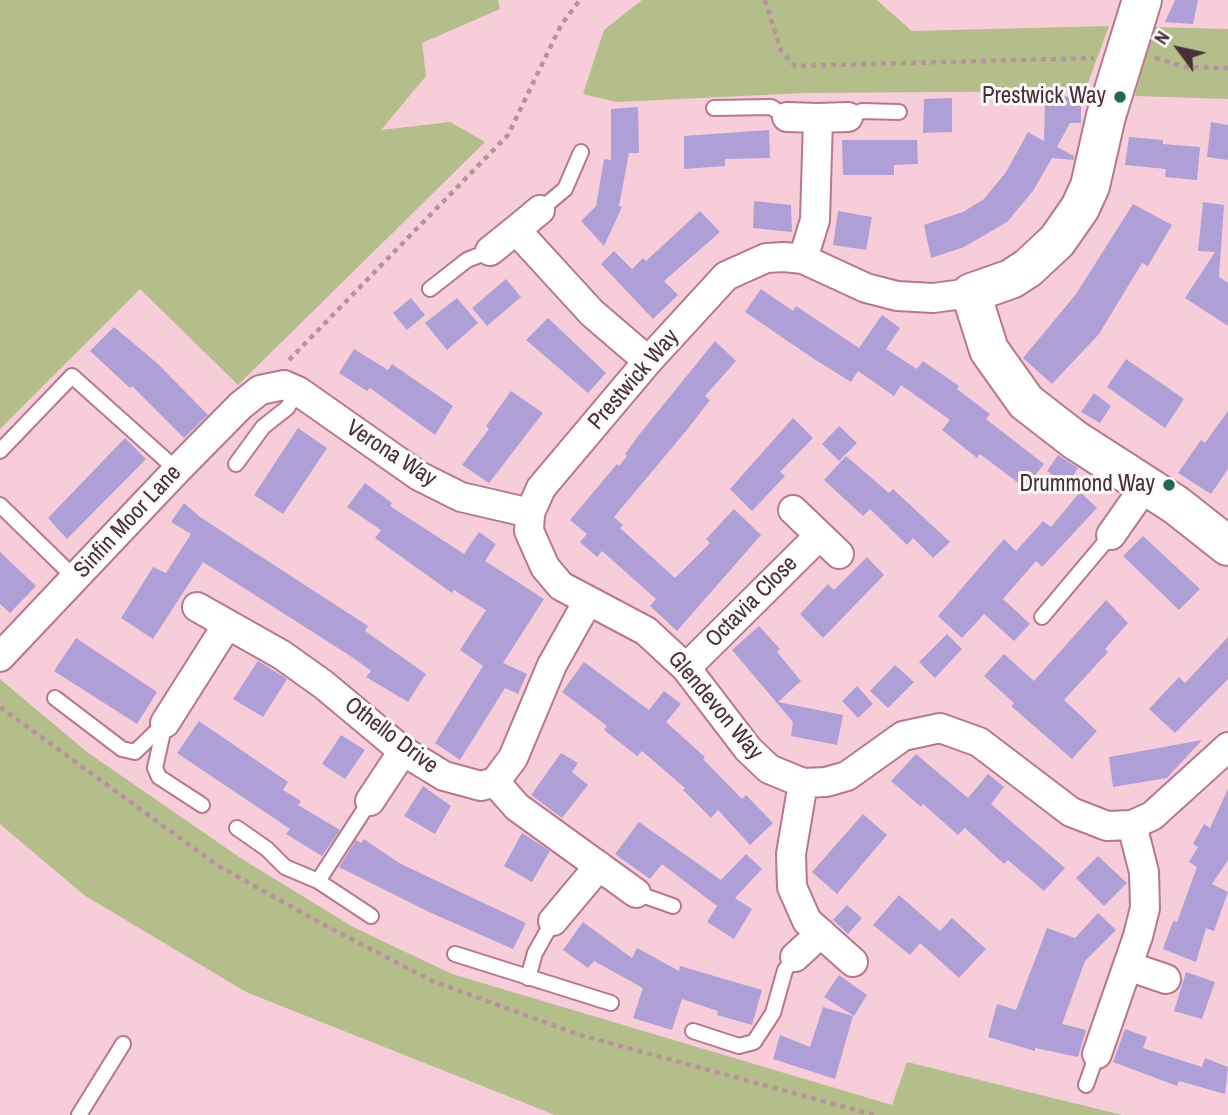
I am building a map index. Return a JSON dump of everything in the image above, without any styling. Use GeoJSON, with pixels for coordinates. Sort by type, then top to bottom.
{"type":"FeatureCollection","features":[{"type":"Feature","properties":{"kind":"street","name":"Prestwick Way"},"geometry":{"type":"LineString","coordinates":[[530,513],[541,488],[648,361],[726,275],[766,258],[803,259],[879,292],[933,298],[971,293],[1011,279],[1028,268],[1057,241],[1090,186],[1123,57],[1142,0]]}},
{"type":"Feature","properties":{"kind":"street"},"geometry":{"type":"LineString","coordinates":[[787,117],[848,117]]}},
{"type":"Feature","properties":{"kind":"street"},"geometry":{"type":"LineString","coordinates":[[803,259],[815,220],[818,118]]}},
{"type":"Feature","properties":{"kind":"street"},"geometry":{"type":"LineString","coordinates":[[490,251],[540,209]]}},
{"type":"Feature","properties":{"kind":"street"},"geometry":{"type":"LineString","coordinates":[[516,230],[592,313],[648,361]]}},
{"type":"Feature","properties":{"kind":"street"},"geometry":{"type":"LineString","coordinates":[[971,293],[989,350],[1026,402],[1076,440],[1226,540]]}},
{"type":"Feature","properties":{"kind":"street"},"geometry":{"type":"LineString","coordinates":[[260,390],[284,385],[298,390]]}},
{"type":"Feature","properties":{"kind":"street","name":"Sinfin Moor Lane"},"geometry":{"type":"LineString","coordinates":[[0,657],[240,405],[260,390]]}},
{"type":"Feature","properties":{"kind":"street","name":"Verona Way"},"geometry":{"type":"LineString","coordinates":[[298,390],[419,476],[461,497],[530,513]]}},
{"type":"Feature","properties":{"kind":"street"},"geometry":{"type":"LineString","coordinates":[[1111,535],[1146,485]]}},
{"type":"Feature","properties":{"kind":"street","name":"Octavia Close"},"geometry":{"type":"LineString","coordinates":[[686,668],[829,545],[793,510]]}},
{"type":"Feature","properties":{"kind":"street","name":"Glendevon Way"},"geometry":{"type":"LineString","coordinates":[[530,513],[529,531],[545,568],[561,586],[646,631],[686,668],[748,749],[769,769],[803,783],[826,782],[847,776],[903,736],[940,728],[979,741],[1071,812],[1107,826],[1132,825]]}},
{"type":"Feature","properties":{"kind":"street"},"geometry":{"type":"LineString","coordinates":[[589,601],[552,665],[513,758],[495,782],[517,807],[636,893]]}},
{"type":"Feature","properties":{"kind":"street","name":"Othello Drive"},"geometry":{"type":"LineString","coordinates":[[197,607],[282,655],[324,685],[403,751],[444,776],[461,783],[481,786],[495,782]]}},
{"type":"Feature","properties":{"kind":"street"},"geometry":{"type":"LineString","coordinates":[[165,723],[227,625]]}},
{"type":"Feature","properties":{"kind":"street"},"geometry":{"type":"LineString","coordinates":[[1097,1054],[1145,908],[1144,872],[1132,825],[1152,816],[1228,747]]}},
{"type":"Feature","properties":{"kind":"street"},"geometry":{"type":"LineString","coordinates":[[370,802],[403,751]]}},
{"type":"Feature","properties":{"kind":"street"},"geometry":{"type":"LineString","coordinates":[[803,783],[791,854],[792,887],[807,921],[853,962]]}},
{"type":"Feature","properties":{"kind":"street"},"geometry":{"type":"LineString","coordinates":[[553,921],[599,866]]}},
{"type":"Feature","properties":{"kind":"street"},"geometry":{"type":"LineString","coordinates":[[795,957],[821,933]]}},
{"type":"Feature","properties":{"kind":"street"},"geometry":{"type":"LineString","coordinates":[[1128,966],[1166,979]]}},
{"type":"Feature","properties":{"kind":"lane"},"geometry":{"type":"LineString","coordinates":[[714,108],[772,107],[787,117]]}},
{"type":"Feature","properties":{"kind":"lane"},"geometry":{"type":"LineString","coordinates":[[848,117],[862,111],[899,112]]}},
{"type":"Feature","properties":{"kind":"lane"},"geometry":{"type":"LineString","coordinates":[[540,209],[565,189],[581,152]]}},
{"type":"Feature","properties":{"kind":"lane"},"geometry":{"type":"LineString","coordinates":[[430,289],[467,260],[490,251]]}},
{"type":"Feature","properties":{"kind":"lane"},"geometry":{"type":"LineString","coordinates":[[0,451],[72,376],[177,470]]}},
{"type":"Feature","properties":{"kind":"lane"},"geometry":{"type":"LineString","coordinates":[[236,464],[263,426],[287,408],[298,390]]}},
{"type":"Feature","properties":{"kind":"lane"},"geometry":{"type":"LineString","coordinates":[[0,505],[75,578]]}},
{"type":"Feature","properties":{"kind":"lane"},"geometry":{"type":"LineString","coordinates":[[1042,617],[1111,535]]}},
{"type":"Feature","properties":{"kind":"lane"},"geometry":{"type":"LineString","coordinates":[[55,698],[122,749],[135,752],[165,723]]}},
{"type":"Feature","properties":{"kind":"lane"},"geometry":{"type":"LineString","coordinates":[[165,723],[155,768],[159,777],[202,804]]}},
{"type":"Feature","properties":{"kind":"lane"},"geometry":{"type":"LineString","coordinates":[[318,881],[370,802]]}},
{"type":"Feature","properties":{"kind":"lane"},"geometry":{"type":"LineString","coordinates":[[237,828],[267,849],[285,867],[318,881],[371,916]]}},
{"type":"Feature","properties":{"kind":"lane"},"geometry":{"type":"LineString","coordinates":[[636,893],[673,906]]}},
{"type":"Feature","properties":{"kind":"lane"},"geometry":{"type":"LineString","coordinates":[[528,978],[535,953],[553,921]]}},
{"type":"Feature","properties":{"kind":"lane"},"geometry":{"type":"LineString","coordinates":[[455,954],[611,1003]]}},
{"type":"Feature","properties":{"kind":"lane"},"geometry":{"type":"LineString","coordinates":[[693,1031],[739,1045],[754,1042],[773,1013],[785,970],[795,957]]}},
{"type":"Feature","properties":{"kind":"lane"},"geometry":{"type":"LineString","coordinates":[[79,1115],[123,1044]]}},
{"type":"Feature","properties":{"kind":"lane"},"geometry":{"type":"LineString","coordinates":[[1086,1085],[1097,1054]]}},
{"type":"Feature","properties":{"kind":"path"},"geometry":{"type":"LineString","coordinates":[[260,390],[508,135],[561,25],[580,0]]}},
{"type":"Feature","properties":{"kind":"path"},"geometry":{"type":"LineString","coordinates":[[765,0],[781,51],[795,66],[811,68],[1123,57],[1162,58],[1185,67],[1228,68]]}},
{"type":"Feature","properties":{"kind":"path"},"geometry":{"type":"LineString","coordinates":[[0,707],[218,865],[432,981],[580,1035],[874,1115]]}},
{"type":"Feature","properties":{"kind":"green space"},"geometry":{"type":"Polygon","coordinates":[[[0,0],[498,0],[500,9],[422,43],[426,76],[381,130],[450,122],[485,142],[238,385],[140,289],[0,429],[0,0]]]}},
{"type":"Feature","properties":{"kind":"green space"},"geometry":{"type":"Polygon","coordinates":[[[642,0],[877,0],[912,31],[1109,26],[1085,91],[806,93],[617,102],[583,94],[604,30],[642,0]]]}},
{"type":"Feature","properties":{"kind":"green space"},"geometry":{"type":"Polygon","coordinates":[[[1153,27],[1228,29],[1228,99],[1135,96],[1153,27]]]}},
{"type":"Feature","properties":{"kind":"green space"},"geometry":{"type":"Polygon","coordinates":[[[0,679],[87,752],[242,859],[353,927],[452,974],[892,1105],[907,1062],[1122,1115],[555,1115],[246,992],[84,895],[0,824],[0,679]]]}},
{"type":"Feature","properties":{"kind":"building"},"geometry":{"type":"Polygon","coordinates":[[[1175,0],[1198,0],[1193,24],[1165,22],[1175,0]]]}},
{"type":"Feature","properties":{"kind":"building"},"geometry":{"type":"Polygon","coordinates":[[[1045,96],[1081,97],[1081,123],[1070,123],[1057,147],[1074,156],[1074,160],[1052,158],[1033,191],[1007,222],[964,247],[931,258],[924,225],[963,212],[984,199],[1006,172],[1028,132],[1044,141],[1045,96]]]}},
{"type":"Feature","properties":{"kind":"building"},"geometry":{"type":"Polygon","coordinates":[[[952,98],[952,132],[923,133],[924,99],[952,98]]]}},
{"type":"Feature","properties":{"kind":"building"},"geometry":{"type":"Polygon","coordinates":[[[638,107],[639,153],[629,153],[619,206],[622,207],[604,246],[581,221],[596,206],[604,159],[611,160],[611,109],[638,107]]]}},
{"type":"Feature","properties":{"kind":"building"},"geometry":{"type":"Polygon","coordinates":[[[1211,122],[1228,125],[1228,160],[1207,157],[1211,122]]]}},
{"type":"Feature","properties":{"kind":"building"},"geometry":{"type":"Polygon","coordinates":[[[769,130],[770,158],[725,159],[725,166],[684,169],[684,136],[769,130]]]}},
{"type":"Feature","properties":{"kind":"building"},"geometry":{"type":"Polygon","coordinates":[[[1129,137],[1163,140],[1163,144],[1200,147],[1197,180],[1165,177],[1166,169],[1125,165],[1129,137]]]}},
{"type":"Feature","properties":{"kind":"building"},"geometry":{"type":"Polygon","coordinates":[[[842,140],[917,140],[918,164],[894,165],[894,175],[843,175],[842,140]]]}},
{"type":"Feature","properties":{"kind":"building"},"geometry":{"type":"Polygon","coordinates":[[[754,201],[791,205],[792,232],[753,228],[754,201]]]}},
{"type":"Feature","properties":{"kind":"building"},"geometry":{"type":"Polygon","coordinates":[[[1203,202],[1224,205],[1219,277],[1228,283],[1228,326],[1185,298],[1215,252],[1198,251],[1203,202]]]}},
{"type":"Feature","properties":{"kind":"building"},"geometry":{"type":"Polygon","coordinates":[[[1133,204],[1172,225],[1148,266],[1142,263],[1099,334],[1052,384],[1023,358],[1076,294],[1133,204]]]}},
{"type":"Feature","properties":{"kind":"building"},"geometry":{"type":"Polygon","coordinates":[[[700,211],[720,232],[664,281],[678,295],[653,319],[601,264],[614,251],[632,269],[643,258],[646,261],[700,211]]]}},
{"type":"Feature","properties":{"kind":"building"},"geometry":{"type":"Polygon","coordinates":[[[838,211],[872,217],[866,250],[833,245],[838,211]]]}},
{"type":"Feature","properties":{"kind":"building"},"geometry":{"type":"Polygon","coordinates":[[[506,279],[521,297],[487,326],[472,308],[506,279]]]}},
{"type":"Feature","properties":{"kind":"building"},"geometry":{"type":"Polygon","coordinates":[[[761,289],[793,311],[796,306],[859,348],[882,315],[900,328],[886,349],[917,369],[923,361],[959,386],[957,389],[990,414],[986,419],[1044,464],[1025,488],[980,454],[977,458],[942,430],[950,420],[901,385],[894,396],[858,371],[851,382],[745,312],[761,289]]]}},
{"type":"Feature","properties":{"kind":"building"},"geometry":{"type":"Polygon","coordinates":[[[411,298],[425,315],[407,330],[393,313],[411,298]]]}},
{"type":"Feature","properties":{"kind":"building"},"geometry":{"type":"Polygon","coordinates":[[[457,298],[478,323],[447,350],[425,323],[457,298]]]}},
{"type":"Feature","properties":{"kind":"building"},"geometry":{"type":"Polygon","coordinates":[[[548,318],[606,373],[588,393],[526,340],[548,318]]]}},
{"type":"Feature","properties":{"kind":"building"},"geometry":{"type":"Polygon","coordinates":[[[114,327],[157,363],[208,415],[184,438],[132,386],[130,388],[90,351],[114,327]]]}},
{"type":"Feature","properties":{"kind":"building"},"geometry":{"type":"Polygon","coordinates":[[[715,341],[736,361],[705,396],[710,400],[686,431],[614,517],[623,525],[620,528],[675,578],[710,543],[706,539],[734,509],[761,535],[677,631],[650,606],[656,599],[602,551],[597,557],[580,542],[587,534],[570,520],[617,464],[619,466],[638,436],[715,341]]]}},
{"type":"Feature","properties":{"kind":"building"},"geometry":{"type":"Polygon","coordinates":[[[354,349],[388,370],[392,364],[453,406],[435,435],[370,388],[367,391],[339,373],[354,349]]]}},
{"type":"Feature","properties":{"kind":"building"},"geometry":{"type":"Polygon","coordinates":[[[1126,359],[1184,399],[1165,428],[1107,387],[1126,359]]]}},
{"type":"Feature","properties":{"kind":"building"},"geometry":{"type":"Polygon","coordinates":[[[511,391],[543,413],[489,483],[462,465],[489,429],[486,426],[511,391]]]}},
{"type":"Feature","properties":{"kind":"building"},"geometry":{"type":"Polygon","coordinates":[[[1094,393],[1111,406],[1100,423],[1081,412],[1094,393]]]}},
{"type":"Feature","properties":{"kind":"building"},"geometry":{"type":"Polygon","coordinates":[[[1228,411],[1228,469],[1211,494],[1178,473],[1201,440],[1205,443],[1228,411]]]}},
{"type":"Feature","properties":{"kind":"building"},"geometry":{"type":"Polygon","coordinates":[[[793,418],[813,438],[780,472],[785,476],[752,511],[730,489],[793,418]]]}},
{"type":"Feature","properties":{"kind":"building"},"geometry":{"type":"Polygon","coordinates":[[[839,426],[857,443],[839,461],[822,444],[839,426]]]}},
{"type":"Feature","properties":{"kind":"building"},"geometry":{"type":"Polygon","coordinates":[[[298,428],[327,448],[283,514],[254,495],[298,428]]]}},
{"type":"Feature","properties":{"kind":"building"},"geometry":{"type":"Polygon","coordinates":[[[125,438],[146,459],[67,539],[48,518],[125,438]]]}},
{"type":"Feature","properties":{"kind":"building"},"geometry":{"type":"Polygon","coordinates":[[[1058,455],[1078,468],[1067,485],[1047,471],[1058,455]]]}},
{"type":"Feature","properties":{"kind":"building"},"geometry":{"type":"Polygon","coordinates":[[[846,456],[889,493],[893,489],[950,542],[933,558],[913,538],[907,545],[870,509],[863,516],[824,480],[846,456]]]}},
{"type":"Feature","properties":{"kind":"building"},"geometry":{"type":"Polygon","coordinates":[[[365,483],[392,503],[390,506],[464,554],[479,532],[496,544],[485,561],[544,599],[503,663],[527,674],[518,694],[505,688],[460,760],[435,743],[483,666],[460,650],[486,610],[454,590],[452,593],[375,538],[381,530],[347,507],[365,483]]]}},
{"type":"Feature","properties":{"kind":"building"},"geometry":{"type":"Polygon","coordinates":[[[1080,492],[1097,508],[1042,567],[1036,561],[1003,599],[1030,624],[1014,641],[984,614],[962,638],[938,616],[1004,539],[1016,551],[1043,521],[1051,527],[1080,492]]]}},
{"type":"Feature","properties":{"kind":"building"},"geometry":{"type":"Polygon","coordinates":[[[184,503],[200,517],[368,626],[365,631],[426,674],[408,702],[366,677],[371,671],[355,659],[203,562],[153,639],[121,618],[153,567],[166,573],[191,534],[171,522],[184,503]]]}},
{"type":"Feature","properties":{"kind":"building"},"geometry":{"type":"Polygon","coordinates":[[[1143,536],[1200,589],[1179,610],[1123,556],[1143,536]]]}},
{"type":"Feature","properties":{"kind":"building"},"geometry":{"type":"Polygon","coordinates":[[[0,552],[36,586],[10,613],[0,604],[0,552]]]}},
{"type":"Feature","properties":{"kind":"building"},"geometry":{"type":"Polygon","coordinates":[[[867,557],[884,575],[823,638],[800,614],[828,584],[834,590],[867,557]]]}},
{"type":"Feature","properties":{"kind":"building"},"geometry":{"type":"Polygon","coordinates":[[[1106,600],[1128,623],[1105,649],[1108,652],[1064,700],[1097,731],[1072,759],[1011,706],[1014,703],[984,676],[1004,654],[1034,681],[1106,600]]]}},
{"type":"Feature","properties":{"kind":"building"},"geometry":{"type":"Polygon","coordinates":[[[759,626],[780,649],[777,652],[801,681],[778,702],[843,715],[837,745],[791,736],[793,722],[732,650],[759,626]]]}},
{"type":"Feature","properties":{"kind":"building"},"geometry":{"type":"Polygon","coordinates":[[[947,634],[962,649],[935,678],[919,662],[947,634]]]}},
{"type":"Feature","properties":{"kind":"building"},"geometry":{"type":"Polygon","coordinates":[[[1228,637],[1228,679],[1175,733],[1149,709],[1179,677],[1185,683],[1228,637]]]}},
{"type":"Feature","properties":{"kind":"building"},"geometry":{"type":"Polygon","coordinates":[[[76,638],[157,692],[137,724],[54,671],[76,638]]]}},
{"type":"Feature","properties":{"kind":"building"},"geometry":{"type":"Polygon","coordinates":[[[258,661],[287,679],[263,717],[233,699],[258,661]]]}},
{"type":"Feature","properties":{"kind":"building"},"geometry":{"type":"Polygon","coordinates":[[[584,662],[649,710],[664,691],[681,704],[666,722],[705,757],[703,759],[742,799],[746,795],[773,823],[750,845],[718,810],[711,818],[683,790],[685,788],[642,751],[637,756],[604,730],[607,726],[562,692],[584,662]]]}},
{"type":"Feature","properties":{"kind":"building"},"geometry":{"type":"Polygon","coordinates":[[[895,665],[914,682],[888,708],[870,691],[895,665]]]}},
{"type":"Feature","properties":{"kind":"building"},"geometry":{"type":"Polygon","coordinates":[[[857,686],[873,704],[858,718],[842,701],[857,686]]]}},
{"type":"Feature","properties":{"kind":"building"},"geometry":{"type":"Polygon","coordinates":[[[199,721],[288,782],[283,790],[301,801],[298,805],[340,830],[322,856],[286,834],[290,829],[177,753],[199,721]]]}},
{"type":"Feature","properties":{"kind":"building"},"geometry":{"type":"Polygon","coordinates":[[[341,735],[365,750],[345,779],[322,764],[341,735]]]}},
{"type":"Feature","properties":{"kind":"building"},"geometry":{"type":"Polygon","coordinates":[[[1202,740],[1167,778],[1113,787],[1109,757],[1202,740]]]}},
{"type":"Feature","properties":{"kind":"building"},"geometry":{"type":"Polygon","coordinates":[[[561,753],[578,763],[572,772],[588,785],[562,818],[531,795],[561,753]]]}},
{"type":"Feature","properties":{"kind":"building"},"geometry":{"type":"Polygon","coordinates":[[[916,754],[968,798],[988,774],[1004,787],[991,804],[1065,868],[1044,891],[1008,860],[1004,864],[965,828],[958,835],[923,804],[921,807],[891,781],[916,754]]]}},
{"type":"Feature","properties":{"kind":"building"},"geometry":{"type":"Polygon","coordinates":[[[423,786],[451,806],[435,834],[404,816],[423,786]]]}},
{"type":"Feature","properties":{"kind":"building"},"geometry":{"type":"Polygon","coordinates":[[[1228,789],[1228,860],[1212,884],[1228,892],[1214,931],[1206,928],[1196,962],[1163,949],[1173,921],[1177,922],[1197,867],[1189,862],[1198,847],[1193,844],[1204,824],[1210,828],[1228,789]]]}},
{"type":"Feature","properties":{"kind":"building"},"geometry":{"type":"Polygon","coordinates":[[[863,814],[887,835],[837,894],[812,872],[863,814]]]}},
{"type":"Feature","properties":{"kind":"building"},"geometry":{"type":"Polygon","coordinates":[[[639,822],[721,880],[746,854],[762,869],[735,898],[752,909],[734,939],[707,922],[717,906],[662,864],[650,879],[615,854],[639,822]]]}},
{"type":"Feature","properties":{"kind":"building"},"geometry":{"type":"Polygon","coordinates":[[[522,833],[550,851],[532,882],[504,866],[522,833]]]}},
{"type":"Feature","properties":{"kind":"building"},"geometry":{"type":"Polygon","coordinates":[[[364,839],[399,863],[526,923],[513,949],[429,912],[339,867],[356,840],[361,843],[364,839]]]}},
{"type":"Feature","properties":{"kind":"building"},"geometry":{"type":"Polygon","coordinates":[[[1098,856],[1127,883],[1104,906],[1076,878],[1098,856]]]}},
{"type":"Feature","properties":{"kind":"building"},"geometry":{"type":"Polygon","coordinates":[[[899,895],[940,931],[952,918],[986,949],[959,978],[920,943],[910,955],[873,925],[899,895]]]}},
{"type":"Feature","properties":{"kind":"building"},"geometry":{"type":"Polygon","coordinates":[[[847,905],[862,918],[848,934],[833,920],[847,905]]]}},
{"type":"Feature","properties":{"kind":"building"},"geometry":{"type":"Polygon","coordinates":[[[1098,913],[1116,930],[1085,961],[1062,1024],[1086,1030],[1078,1057],[1035,1048],[1035,1051],[988,1037],[997,1004],[1016,1010],[1047,928],[1075,938],[1098,913]]]}},
{"type":"Feature","properties":{"kind":"building"},"geometry":{"type":"Polygon","coordinates":[[[583,922],[632,958],[637,948],[679,971],[680,966],[762,990],[752,1025],[717,1015],[718,1011],[682,999],[672,1030],[633,1018],[643,988],[594,961],[588,968],[563,950],[583,922]]]}},
{"type":"Feature","properties":{"kind":"building"},"geometry":{"type":"Polygon","coordinates":[[[1186,972],[1215,982],[1202,1019],[1174,1011],[1186,972]]]}},
{"type":"Feature","properties":{"kind":"building"},"geometry":{"type":"Polygon","coordinates":[[[839,975],[867,995],[854,1016],[824,997],[839,975]]]}},
{"type":"Feature","properties":{"kind":"building"},"geometry":{"type":"Polygon","coordinates":[[[823,1007],[853,1016],[835,1079],[773,1059],[780,1035],[810,1047],[823,1007]]]}},
{"type":"Feature","properties":{"kind":"building"},"geometry":{"type":"Polygon","coordinates":[[[1125,1029],[1147,1037],[1143,1048],[1202,1067],[1205,1058],[1228,1067],[1225,1094],[1179,1081],[1177,1086],[1113,1062],[1125,1029]]]}},
{"type":"Feature","properties":{"kind":"place","name":"Prestwick Way"},"geometry":{"type":"Point","coordinates":[1120,97]}},
{"type":"Feature","properties":{"kind":"place","name":"Drummond Way"},"geometry":{"type":"Point","coordinates":[1169,485]}}]}
